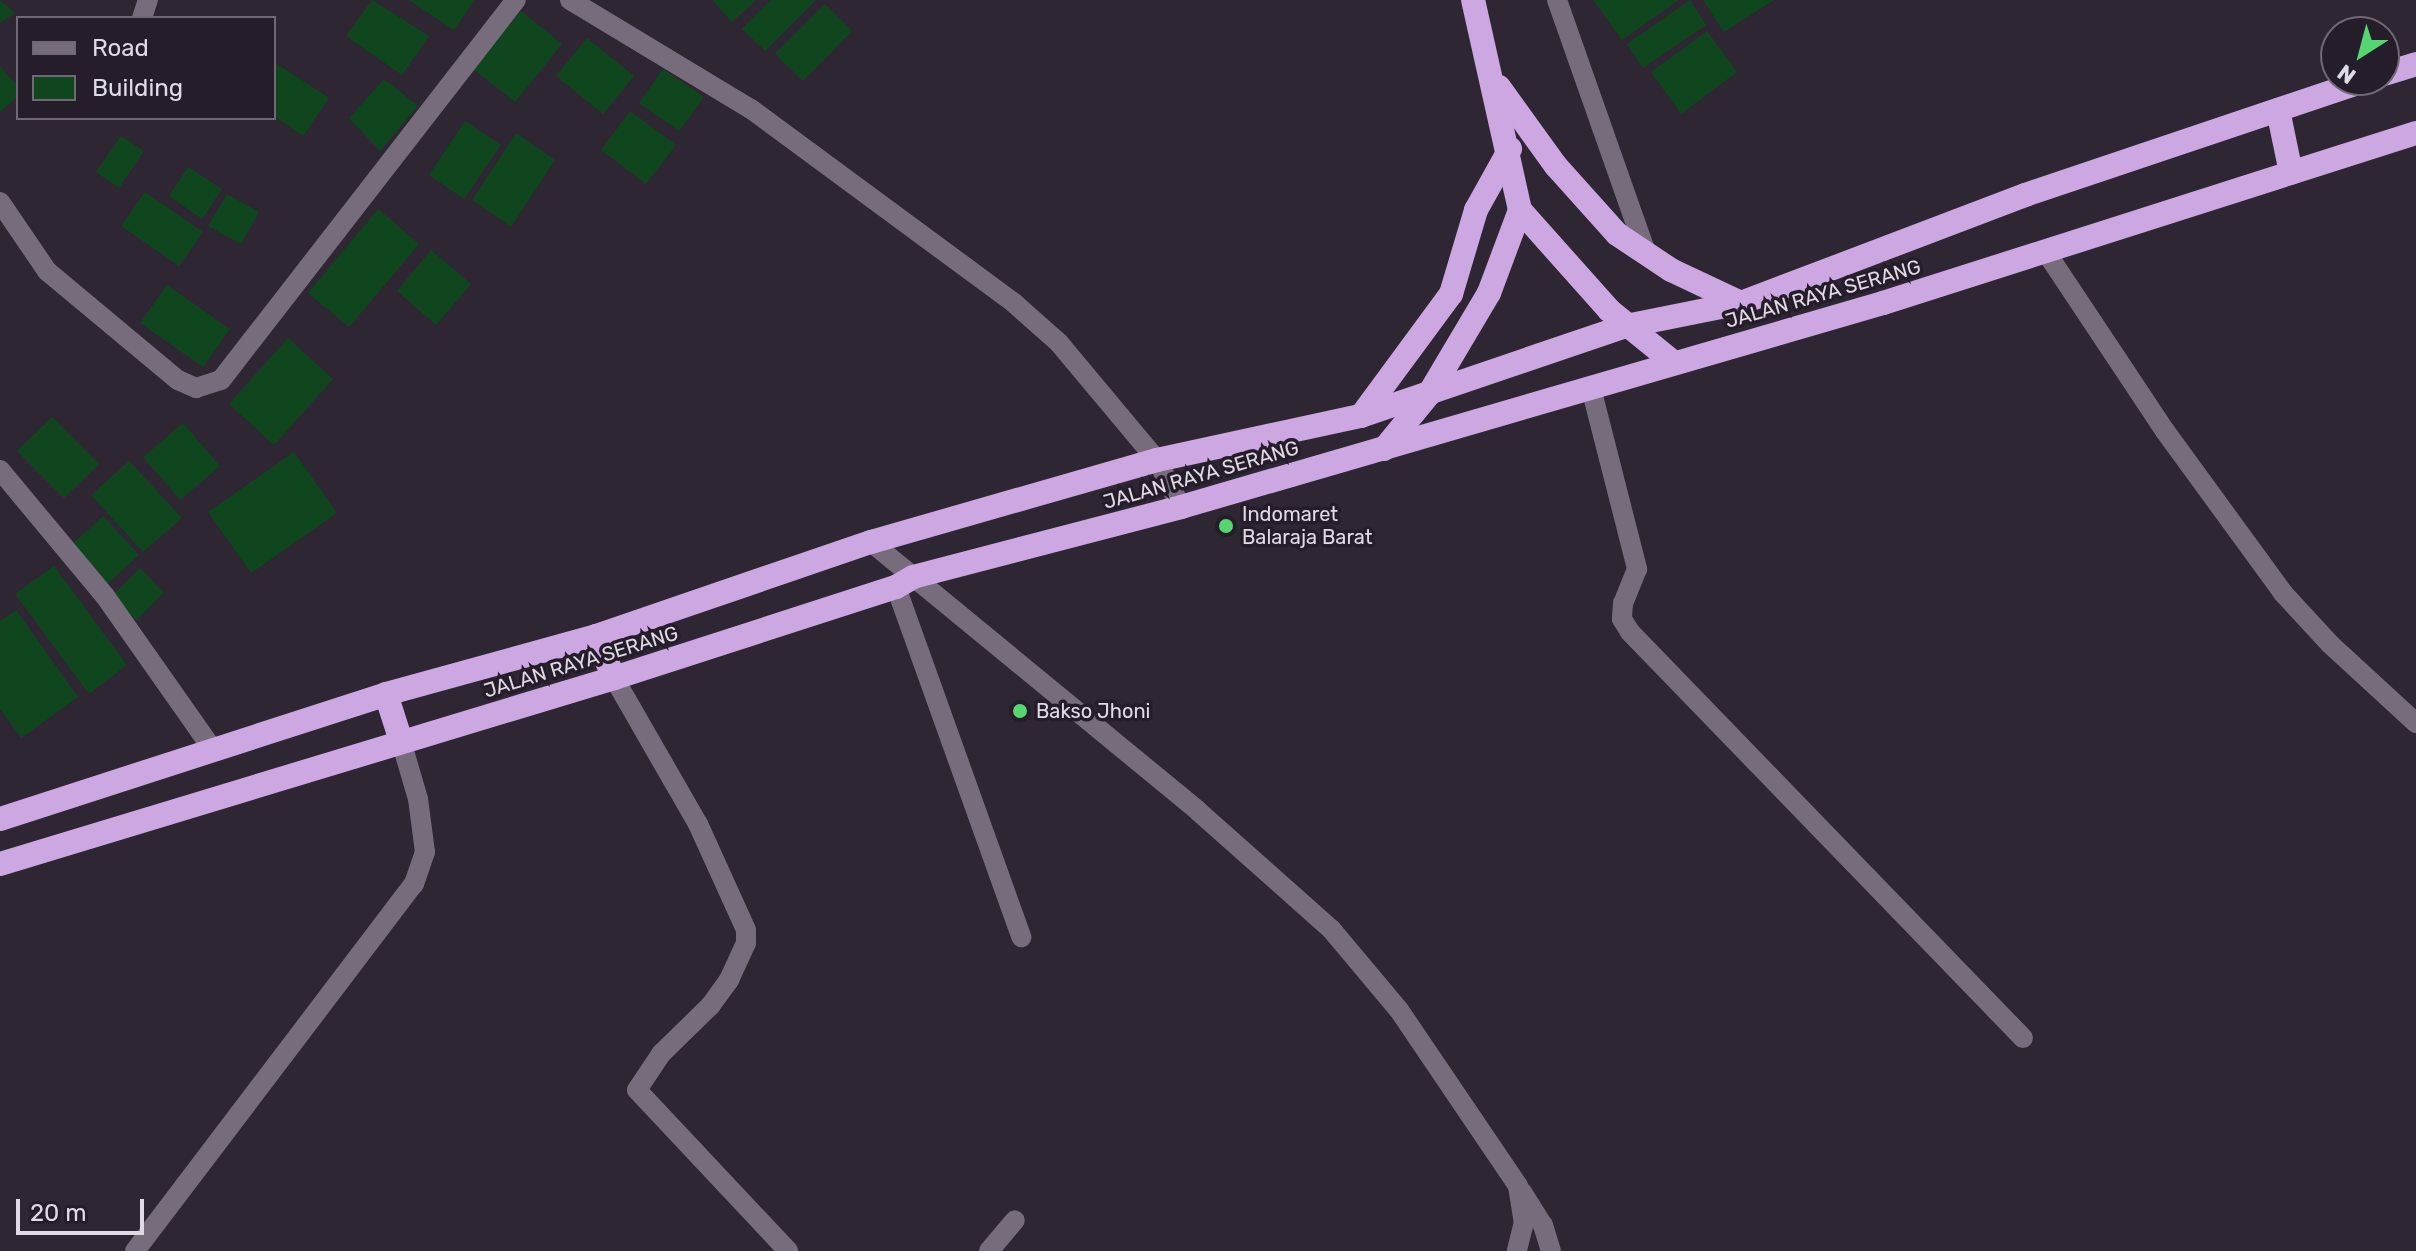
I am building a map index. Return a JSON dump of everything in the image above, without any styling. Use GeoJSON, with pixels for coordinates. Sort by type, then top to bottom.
{"type":"FeatureCollection","features":[{"type":"Feature","properties":{"kind":"highway"},"geometry":{"type":"LineString","coordinates":[[1384,449],[1429,394],[1489,293],[1520,210],[1510,149],[1473,0]]}},
{"type":"Feature","properties":{"kind":"highway"},"geometry":{"type":"LineString","coordinates":[[1490,75],[1587,203],[1647,255],[1741,303]]}},
{"type":"Feature","properties":{"kind":"highway","name":"JALAN RAYA SERANG"},"geometry":{"type":"LineString","coordinates":[[0,819],[386,694],[596,636],[871,542],[1157,460],[1361,416],[1626,326],[1741,303],[2011,200],[2320,96]]}},
{"type":"Feature","properties":{"kind":"highway"},"geometry":{"type":"LineString","coordinates":[[2278,110],[2291,173]]}},
{"type":"Feature","properties":{"kind":"highway","name":"JALAN RAYA SERANG"},"geometry":{"type":"LineString","coordinates":[[0,864],[614,678],[905,582],[1181,507],[1591,388],[2046,252],[2416,133]]}},
{"type":"Feature","properties":{"kind":"highway"},"geometry":{"type":"LineString","coordinates":[[1361,416],[1451,294],[1476,210],[1510,149]]}},
{"type":"Feature","properties":{"kind":"highway"},"geometry":{"type":"LineString","coordinates":[[1520,210],[1626,326],[1673,362]]}},
{"type":"Feature","properties":{"kind":"highway"},"geometry":{"type":"LineString","coordinates":[[596,636],[614,678]]}},
{"type":"Feature","properties":{"kind":"highway"},"geometry":{"type":"LineString","coordinates":[[386,694],[401,741]]}},
{"type":"Feature","properties":{"kind":"street"},"geometry":{"type":"LineString","coordinates":[[0,202],[47,271],[178,380],[196,388],[221,380],[516,0]]}},
{"type":"Feature","properties":{"kind":"street"},"geometry":{"type":"LineString","coordinates":[[1557,0],[1647,255]]}},
{"type":"Feature","properties":{"kind":"street"},"geometry":{"type":"LineString","coordinates":[[575,1],[751,109],[1014,303],[1059,343],[1157,460],[1181,507]]}},
{"type":"Feature","properties":{"kind":"street"},"geometry":{"type":"LineString","coordinates":[[2046,252],[2165,431],[2283,593],[2330,644],[2416,723]]}},
{"type":"Feature","properties":{"kind":"street"},"geometry":{"type":"LineString","coordinates":[[1591,388],[1637,569],[1623,603],[1622,619],[1630,632],[2023,1038]]}},
{"type":"Feature","properties":{"kind":"street"},"geometry":{"type":"LineString","coordinates":[[0,470],[105,596],[214,751]]}},
{"type":"Feature","properties":{"kind":"street"},"geometry":{"type":"LineString","coordinates":[[871,542],[905,582],[1198,811],[1331,929],[1399,1010],[1543,1225],[1551,1251]]}},
{"type":"Feature","properties":{"kind":"street"},"geometry":{"type":"LineString","coordinates":[[905,582],[1021,937]]}},
{"type":"Feature","properties":{"kind":"street"},"geometry":{"type":"LineString","coordinates":[[614,678],[698,824],[746,930],[746,943],[729,980],[711,1005],[661,1054],[637,1090],[788,1251]]}},
{"type":"Feature","properties":{"kind":"street"},"geometry":{"type":"LineString","coordinates":[[135,1251],[414,884],[425,852],[418,799],[401,741]]}},
{"type":"Feature","properties":{"kind":"street"},"geometry":{"type":"LineString","coordinates":[[1517,1251],[1524,1222],[1518,1186]]}},
{"type":"Feature","properties":{"kind":"street"},"geometry":{"type":"LineString","coordinates":[[989,1251],[1015,1220]]}},
{"type":"Feature","properties":{"kind":"building"},"geometry":{"type":"Polygon","coordinates":[[[0,0],[15,13],[0,23],[0,0]]]}},
{"type":"Feature","properties":{"kind":"building"},"geometry":{"type":"Polygon","coordinates":[[[372,0],[429,36],[402,75],[346,36],[372,0]]]}},
{"type":"Feature","properties":{"kind":"building"},"geometry":{"type":"Polygon","coordinates":[[[409,0],[474,0],[454,30],[409,0]]]}},
{"type":"Feature","properties":{"kind":"building"},"geometry":{"type":"Polygon","coordinates":[[[712,0],[756,0],[732,22],[712,0]]]}},
{"type":"Feature","properties":{"kind":"building"},"geometry":{"type":"Polygon","coordinates":[[[771,0],[816,0],[765,51],[742,29],[771,0]]]}},
{"type":"Feature","properties":{"kind":"building"},"geometry":{"type":"Polygon","coordinates":[[[1593,0],[1679,0],[1622,40],[1593,0]]]}},
{"type":"Feature","properties":{"kind":"building"},"geometry":{"type":"Polygon","coordinates":[[[1690,0],[1706,25],[1643,68],[1627,44],[1690,0]]]}},
{"type":"Feature","properties":{"kind":"building"},"geometry":{"type":"Polygon","coordinates":[[[1703,0],[1774,0],[1724,32],[1703,0]]]}},
{"type":"Feature","properties":{"kind":"building"},"geometry":{"type":"Polygon","coordinates":[[[825,4],[852,31],[803,81],[775,54],[825,4]]]}},
{"type":"Feature","properties":{"kind":"building"},"geometry":{"type":"Polygon","coordinates":[[[521,11],[562,44],[515,102],[473,69],[521,11]]]}},
{"type":"Feature","properties":{"kind":"building"},"geometry":{"type":"Polygon","coordinates":[[[1707,31],[1737,72],[1681,114],[1651,72],[1707,31]]]}},
{"type":"Feature","properties":{"kind":"building"},"geometry":{"type":"Polygon","coordinates":[[[587,38],[634,76],[603,114],[556,76],[587,38]]]}},
{"type":"Feature","properties":{"kind":"building"},"geometry":{"type":"Polygon","coordinates":[[[276,63],[329,98],[303,136],[276,117],[276,63]]]}},
{"type":"Feature","properties":{"kind":"building"},"geometry":{"type":"Polygon","coordinates":[[[0,66],[16,85],[16,98],[0,112],[0,66]]]}},
{"type":"Feature","properties":{"kind":"building"},"geometry":{"type":"Polygon","coordinates":[[[663,69],[704,97],[679,131],[639,103],[663,69]]]}},
{"type":"Feature","properties":{"kind":"building"},"geometry":{"type":"Polygon","coordinates":[[[384,79],[418,106],[380,151],[349,118],[384,79]]]}},
{"type":"Feature","properties":{"kind":"building"},"geometry":{"type":"Polygon","coordinates":[[[630,111],[676,145],[646,184],[601,150],[630,111]]]}},
{"type":"Feature","properties":{"kind":"building"},"geometry":{"type":"Polygon","coordinates":[[[465,121],[501,145],[464,199],[429,175],[465,121]]]}},
{"type":"Feature","properties":{"kind":"building"},"geometry":{"type":"Polygon","coordinates":[[[516,133],[555,160],[511,227],[472,200],[516,133]]]}},
{"type":"Feature","properties":{"kind":"building"},"geometry":{"type":"Polygon","coordinates":[[[121,136],[144,151],[119,188],[96,172],[121,136]]]}},
{"type":"Feature","properties":{"kind":"building"},"geometry":{"type":"Polygon","coordinates":[[[188,167],[222,189],[202,219],[169,196],[188,167]]]}},
{"type":"Feature","properties":{"kind":"building"},"geometry":{"type":"Polygon","coordinates":[[[145,192],[203,232],[179,266],[121,226],[145,192]]]}},
{"type":"Feature","properties":{"kind":"building"},"geometry":{"type":"Polygon","coordinates":[[[227,194],[259,212],[241,244],[208,226],[227,194]]]}},
{"type":"Feature","properties":{"kind":"building"},"geometry":{"type":"Polygon","coordinates":[[[378,209],[419,244],[349,327],[308,293],[378,209]]]}},
{"type":"Feature","properties":{"kind":"building"},"geometry":{"type":"Polygon","coordinates":[[[431,250],[471,284],[436,325],[397,291],[431,250]]]}},
{"type":"Feature","properties":{"kind":"building"},"geometry":{"type":"Polygon","coordinates":[[[167,285],[230,329],[203,367],[140,323],[167,285]]]}},
{"type":"Feature","properties":{"kind":"building"},"geometry":{"type":"Polygon","coordinates":[[[288,338],[333,379],[274,445],[229,404],[288,338]]]}},
{"type":"Feature","properties":{"kind":"building"},"geometry":{"type":"Polygon","coordinates":[[[52,417],[99,464],[64,498],[17,451],[52,417]]]}},
{"type":"Feature","properties":{"kind":"building"},"geometry":{"type":"Polygon","coordinates":[[[183,423],[220,466],[180,500],[143,457],[183,423]]]}},
{"type":"Feature","properties":{"kind":"building"},"geometry":{"type":"Polygon","coordinates":[[[294,452],[337,513],[251,573],[208,512],[294,452]]]}},
{"type":"Feature","properties":{"kind":"building"},"geometry":{"type":"Polygon","coordinates":[[[129,461],[182,518],[143,552],[91,495],[129,461]]]}},
{"type":"Feature","properties":{"kind":"building"},"geometry":{"type":"Polygon","coordinates":[[[103,516],[139,555],[105,586],[69,547],[103,516]]]}},
{"type":"Feature","properties":{"kind":"building"},"geometry":{"type":"Polygon","coordinates":[[[54,566],[127,665],[89,694],[15,594],[54,566]]]}},
{"type":"Feature","properties":{"kind":"building"},"geometry":{"type":"Polygon","coordinates":[[[140,568],[164,593],[136,620],[112,596],[140,568]]]}},
{"type":"Feature","properties":{"kind":"building"},"geometry":{"type":"Polygon","coordinates":[[[16,610],[78,697],[21,738],[0,709],[0,621],[16,610]]]}},
{"type":"Feature","properties":{"kind":"place","name":"Indomaret Balaraja Barat"},"geometry":{"type":"Point","coordinates":[1226,526]}},
{"type":"Feature","properties":{"kind":"place","name":"Bakso Jhoni"},"geometry":{"type":"Point","coordinates":[1020,711]}}]}
